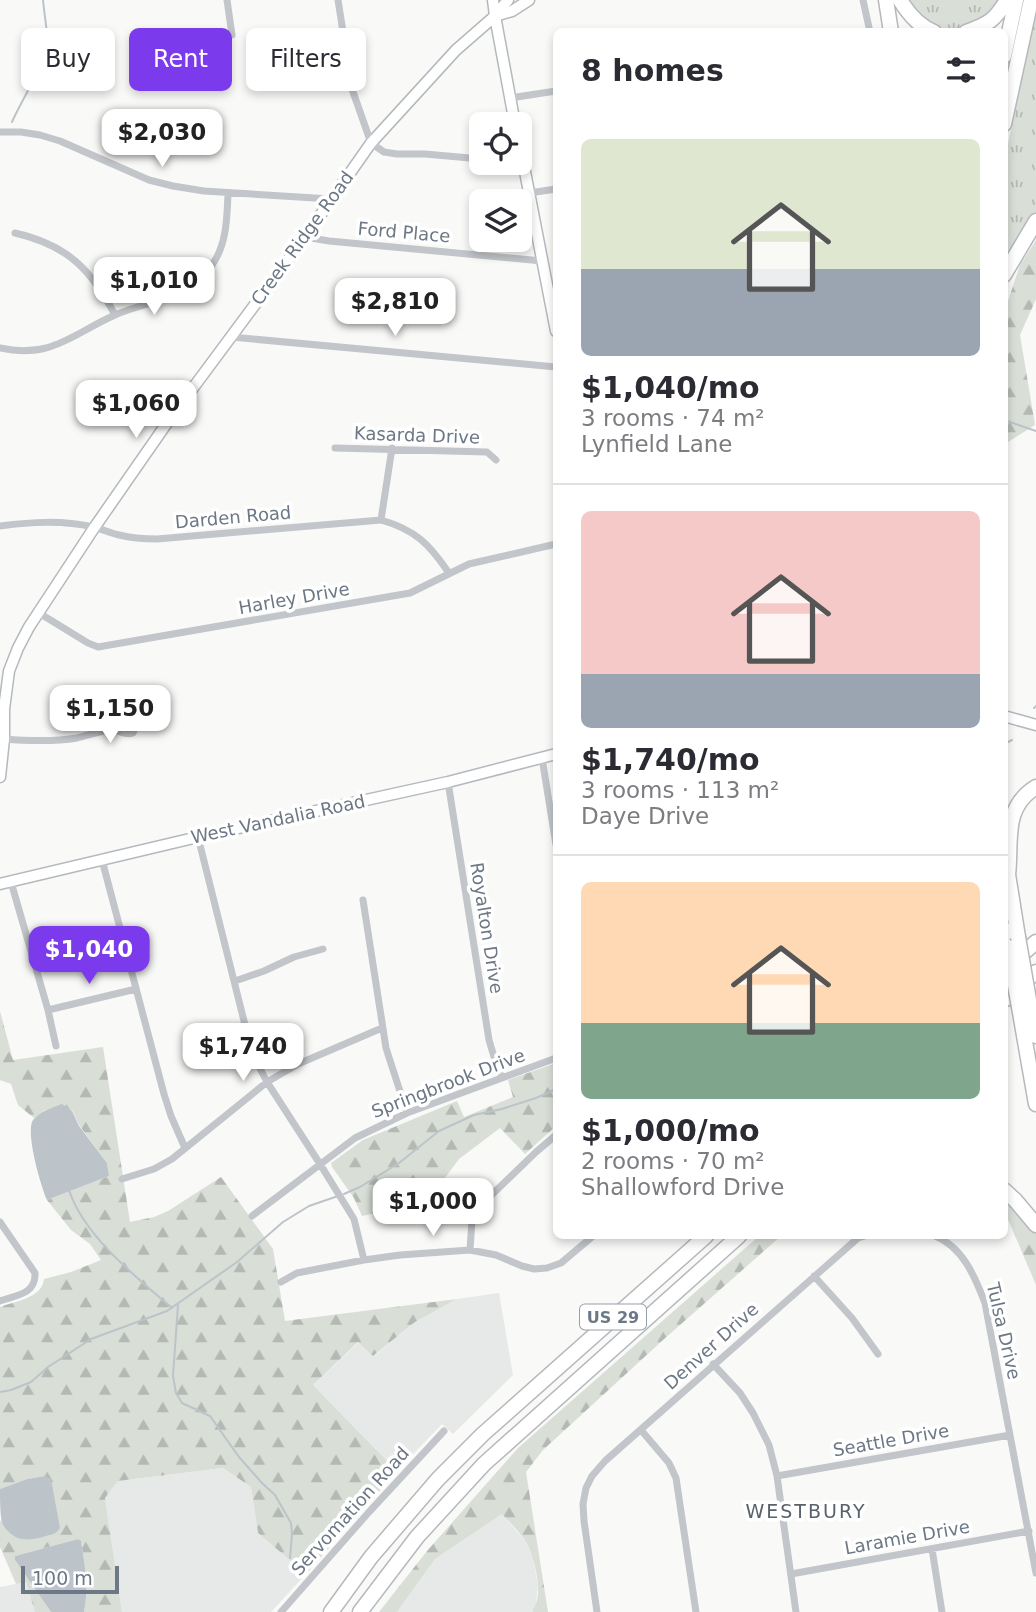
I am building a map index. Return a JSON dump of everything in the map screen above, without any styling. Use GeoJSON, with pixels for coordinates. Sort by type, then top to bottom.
{"type":"FeatureCollection","features":[{"type":"Feature","properties":{"kind":"highway"},"geometry":{"type":"LineString","coordinates":[[886,0],[890,28]]}},
{"type":"Feature","properties":{"kind":"highway"},"geometry":{"type":"LineString","coordinates":[[900,0],[908,13],[925,28]]}},
{"type":"Feature","properties":{"kind":"highway"},"geometry":{"type":"LineString","coordinates":[[975,28],[999,15],[1007,0]]}},
{"type":"Feature","properties":{"kind":"highway"},"geometry":{"type":"LineString","coordinates":[[1008,37],[1016,0]]}},
{"type":"Feature","properties":{"kind":"highway"},"geometry":{"type":"LineString","coordinates":[[1008,106],[1031,0]]}},
{"type":"Feature","properties":{"kind":"highway"},"geometry":{"type":"LineString","coordinates":[[1008,268],[1036,221]]}},
{"type":"Feature","properties":{"kind":"highway"},"geometry":{"type":"LineString","coordinates":[[1036,787],[1021,800],[1012,818],[1008,849],[1008,935],[1024,1004],[1036,1104]]}},
{"type":"Feature","properties":{"kind":"highway"},"geometry":{"type":"LineString","coordinates":[[1008,966],[1036,942]]}},
{"type":"Feature","properties":{"kind":"highway"},"geometry":{"type":"LineString","coordinates":[[1008,996],[1036,972]]}},
{"type":"Feature","properties":{"kind":"highway"},"geometry":{"type":"LineString","coordinates":[[1024,1004],[1034,1023],[1036,1036]]}},
{"type":"Feature","properties":{"kind":"highway"},"geometry":{"type":"LineString","coordinates":[[1008,1194],[1036,1225]]}},
{"type":"Feature","properties":{"kind":"highway","name":"US 29"},"geometry":{"type":"LineString","coordinates":[[331,1612],[371,1558],[438,1479],[483,1434],[703,1239]]}},
{"type":"Feature","properties":{"kind":"highway","name":"US 29"},"geometry":{"type":"LineString","coordinates":[[360,1612],[417,1537],[484,1464],[736,1239]]}},
{"type":"Feature","properties":{"kind":"highway"},"geometry":{"type":"LineString","coordinates":[[319,1612],[353,1572],[371,1558]]}},
{"type":"Feature","properties":{"kind":"main road"},"geometry":{"type":"LineString","coordinates":[[494,0],[513,112]]}},
{"type":"Feature","properties":{"kind":"main road","name":"Creek Ridge Road"},"geometry":{"type":"LineString","coordinates":[[0,777],[4,739],[2,708],[9,671],[29,627],[94,527],[371,144],[456,50],[495,16],[508,0]]}},
{"type":"Feature","properties":{"kind":"main road","name":"Creek Ridge Road"},"geometry":{"type":"LineString","coordinates":[[495,16],[512,11],[529,0]]}},
{"type":"Feature","properties":{"kind":"main road"},"geometry":{"type":"LineString","coordinates":[[532,209],[542,261],[552,288]]}},
{"type":"Feature","properties":{"kind":"main road"},"geometry":{"type":"LineString","coordinates":[[1008,717],[1036,724]]}},
{"type":"Feature","properties":{"kind":"main road","name":"West Vandalia Road"},"geometry":{"type":"LineString","coordinates":[[5,883],[448,782],[553,755]]}},
{"type":"Feature","properties":{"kind":"street"},"geometry":{"type":"LineString","coordinates":[[227,0],[231,28]]}},
{"type":"Feature","properties":{"kind":"street"},"geometry":{"type":"LineString","coordinates":[[338,0],[352,89],[371,144],[384,152],[397,154],[469,158]]}},
{"type":"Feature","properties":{"kind":"street"},"geometry":{"type":"LineString","coordinates":[[863,0],[869,28]]}},
{"type":"Feature","properties":{"kind":"street"},"geometry":{"type":"LineString","coordinates":[[510,98],[553,91]]}},
{"type":"Feature","properties":{"kind":"street"},"geometry":{"type":"LineString","coordinates":[[0,132],[30,134],[60,141],[149,180],[173,187],[331,199]]}},
{"type":"Feature","properties":{"kind":"street"},"geometry":{"type":"LineString","coordinates":[[532,193],[553,189]]}},
{"type":"Feature","properties":{"kind":"street"},"geometry":{"type":"LineString","coordinates":[[0,348],[15,351],[60,344],[115,315],[170,298],[186,290],[212,266],[222,248],[228,193]]}},
{"type":"Feature","properties":{"kind":"street"},"geometry":{"type":"LineString","coordinates":[[15,233],[53,246],[73,258],[90,274],[115,315]]}},
{"type":"Feature","properties":{"kind":"street","name":"Ford Place"},"geometry":{"type":"LineString","coordinates":[[305,237],[329,242],[542,261]]}},
{"type":"Feature","properties":{"kind":"street"},"geometry":{"type":"LineString","coordinates":[[231,337],[553,367]]}},
{"type":"Feature","properties":{"kind":"street","name":"Kasarda Drive"},"geometry":{"type":"LineString","coordinates":[[335,448],[487,452],[496,460]]}},
{"type":"Feature","properties":{"kind":"street"},"geometry":{"type":"LineString","coordinates":[[381,520],[393,448]]}},
{"type":"Feature","properties":{"kind":"street","name":"Darden Road"},"geometry":{"type":"LineString","coordinates":[[0,526],[31,522],[64,523],[94,527],[118,535],[157,539],[381,520],[397,524],[414,533],[433,550],[449,573]]}},
{"type":"Feature","properties":{"kind":"street","name":"Harley Drive"},"geometry":{"type":"LineString","coordinates":[[39,613],[98,647],[410,593],[469,564],[553,545]]}},
{"type":"Feature","properties":{"kind":"street"},"geometry":{"type":"LineString","coordinates":[[4,739],[54,741],[111,730]]}},
{"type":"Feature","properties":{"kind":"street"},"geometry":{"type":"LineString","coordinates":[[542,758],[553,826]]}},
{"type":"Feature","properties":{"kind":"street","name":"Royalton Drive"},"geometry":{"type":"LineString","coordinates":[[448,782],[489,1040],[502,1077]]}},
{"type":"Feature","properties":{"kind":"street"},"geometry":{"type":"LineString","coordinates":[[198,837],[252,1053],[267,1082],[354,1219],[364,1261]]}},
{"type":"Feature","properties":{"kind":"street"},"geometry":{"type":"LineString","coordinates":[[102,860],[164,1094],[185,1148]]}},
{"type":"Feature","properties":{"kind":"street"},"geometry":{"type":"LineString","coordinates":[[5,883],[48,1010],[56,1046]]}},
{"type":"Feature","properties":{"kind":"street"},"geometry":{"type":"LineString","coordinates":[[363,900],[382,1028],[391,1066],[408,1113]]}},
{"type":"Feature","properties":{"kind":"street"},"geometry":{"type":"LineString","coordinates":[[235,981],[294,957],[323,949]]}},
{"type":"Feature","properties":{"kind":"street"},"geometry":{"type":"LineString","coordinates":[[48,1010],[136,989]]}},
{"type":"Feature","properties":{"kind":"street"},"geometry":{"type":"LineString","coordinates":[[122,1179],[154,1169],[172,1158],[267,1082],[299,1064],[382,1028]]}},
{"type":"Feature","properties":{"kind":"street","name":"Springbrook Drive"},"geometry":{"type":"LineString","coordinates":[[252,1216],[355,1138],[408,1113],[553,1059]]}},
{"type":"Feature","properties":{"kind":"street"},"geometry":{"type":"LineString","coordinates":[[470,1250],[472,1220],[479,1207],[553,1138]]}},
{"type":"Feature","properties":{"kind":"street"},"geometry":{"type":"LineString","coordinates":[[0,1222],[35,1273],[35,1282],[30,1290],[0,1301]]}},
{"type":"Feature","properties":{"kind":"street"},"geometry":{"type":"LineString","coordinates":[[281,1282],[297,1273],[364,1261],[400,1255],[470,1250],[496,1255],[534,1269],[547,1269],[561,1263],[589,1239]]}},
{"type":"Feature","properties":{"kind":"street","name":"Denver Drive"},"geometry":{"type":"LineString","coordinates":[[597,1612],[583,1504],[592,1476],[605,1461],[713,1364],[857,1239]]}},
{"type":"Feature","properties":{"kind":"street","name":"Tulsa Drive"},"geometry":{"type":"LineString","coordinates":[[942,1239],[965,1262],[975,1277],[985,1303],[1036,1573]]}},
{"type":"Feature","properties":{"kind":"street"},"geometry":{"type":"LineString","coordinates":[[814,1276],[852,1318],[878,1353]]}},
{"type":"Feature","properties":{"kind":"street"},"geometry":{"type":"LineString","coordinates":[[713,1364],[754,1413],[769,1445],[777,1476],[796,1612]]}},
{"type":"Feature","properties":{"kind":"street"},"geometry":{"type":"LineString","coordinates":[[641,1430],[669,1462],[676,1478],[696,1612]]}},
{"type":"Feature","properties":{"kind":"street","name":"Servomation Road"},"geometry":{"type":"LineString","coordinates":[[281,1612],[444,1431]]}},
{"type":"Feature","properties":{"kind":"street","name":"Seattle Drive"},"geometry":{"type":"LineString","coordinates":[[777,1476],[1010,1435]]}},
{"type":"Feature","properties":{"kind":"street","name":"Laramie Drive"},"geometry":{"type":"LineString","coordinates":[[791,1574],[1029,1531]]}},
{"type":"Feature","properties":{"kind":"street"},"geometry":{"type":"LineString","coordinates":[[932,1549],[942,1612]]}},
{"type":"Feature","properties":{"kind":"shaded area"},"geometry":{"type":"Polygon","coordinates":[[[62,1104],[72,1111],[79,1126],[107,1163],[109,1176],[47,1200],[35,1160],[31,1126],[39,1114],[62,1104]]]}},
{"type":"Feature","properties":{"kind":"shaded area"},"geometry":{"type":"Polygon","coordinates":[[[499,1293],[513,1375],[453,1434],[442,1424],[397,1471],[313,1385],[359,1342],[374,1356],[415,1322],[457,1299],[499,1293]]]}},
{"type":"Feature","properties":{"kind":"shaded area"},"geometry":{"type":"Polygon","coordinates":[[[223,1468],[251,1487],[258,1533],[306,1574],[271,1612],[122,1612],[105,1498],[118,1481],[223,1468]]]}},
{"type":"Feature","properties":{"kind":"shaded area"},"geometry":{"type":"Polygon","coordinates":[[[45,1476],[51,1479],[60,1528],[54,1534],[39,1538],[27,1540],[16,1537],[2,1523],[0,1489],[27,1479],[45,1476]]]}},
{"type":"Feature","properties":{"kind":"shaded area"},"geometry":{"type":"Polygon","coordinates":[[[502,1514],[526,1542],[533,1559],[538,1585],[533,1612],[397,1612],[435,1559],[502,1514]]]}},
{"type":"Feature","properties":{"kind":"shaded area"},"geometry":{"type":"Polygon","coordinates":[[[78,1539],[81,1541],[86,1576],[84,1612],[51,1612],[15,1560],[15,1556],[78,1539]]]}},
{"type":"Feature","properties":{"kind":"shaded area"},"geometry":{"type":"Polygon","coordinates":[[[26,1582],[35,1612],[0,1612],[0,1587],[26,1582]]]}},
{"type":"Feature","properties":{"kind":"green space"},"geometry":{"type":"Polygon","coordinates":[[[905,0],[1002,0],[990,15],[967,28],[937,28],[922,18],[905,0]]]}},
{"type":"Feature","properties":{"kind":"green space"},"geometry":{"type":"Polygon","coordinates":[[[1036,18],[1036,213],[1008,261],[1008,144],[1036,18]]]}},
{"type":"Feature","properties":{"kind":"green space"},"geometry":{"type":"Polygon","coordinates":[[[1036,240],[1036,299],[1020,335],[1035,425],[1008,442],[1008,301],[1020,265],[1036,240]]]}},
{"type":"Feature","properties":{"kind":"green space"},"geometry":{"type":"Polygon","coordinates":[[[0,1011],[13,1060],[103,1047],[130,1222],[168,1211],[221,1177],[273,1249],[285,1321],[457,1299],[415,1322],[373,1356],[358,1342],[313,1385],[397,1471],[306,1574],[258,1533],[251,1487],[223,1468],[118,1481],[105,1498],[122,1612],[84,1612],[86,1577],[81,1542],[78,1539],[15,1556],[15,1560],[51,1612],[35,1612],[26,1582],[16,1584],[0,1547],[0,1520],[13,1536],[45,1476],[27,1479],[0,1489],[0,1307],[33,1295],[39,1291],[44,1279],[101,1260],[90,1244],[71,1230],[47,1200],[109,1176],[107,1163],[79,1125],[72,1110],[45,1110],[34,1118],[18,1105],[11,1084],[0,1080],[0,1011]]]}},
{"type":"Feature","properties":{"kind":"green space"},"geometry":{"type":"Polygon","coordinates":[[[553,1064],[553,1129],[525,1154],[500,1128],[459,1159],[428,1201],[362,1216],[354,1198],[331,1163],[363,1140],[457,1101],[464,1117],[513,1097],[508,1080],[553,1064]]]}},
{"type":"Feature","properties":{"kind":"green space"},"geometry":{"type":"Polygon","coordinates":[[[1008,1201],[1026,1218],[1036,1234],[1036,1285],[1008,1219],[1008,1201]]]}},
{"type":"Feature","properties":{"kind":"green space"},"geometry":{"type":"Polygon","coordinates":[[[756,1239],[778,1239],[543,1450],[526,1472],[548,1612],[533,1612],[538,1586],[533,1559],[525,1540],[502,1514],[435,1559],[397,1612],[379,1612],[427,1551],[518,1448],[756,1239]]]}},
{"type":"Feature","properties":{"kind":"waterway"},"geometry":{"type":"LineString","coordinates":[[12,122],[34,79],[46,45],[43,0]]}},
{"type":"Feature","properties":{"kind":"waterway"},"geometry":{"type":"LineString","coordinates":[[1008,421],[1036,431]]}},
{"type":"Feature","properties":{"kind":"waterway"},"geometry":{"type":"LineString","coordinates":[[1008,742],[1012,740]]}},
{"type":"Feature","properties":{"kind":"waterway"},"geometry":{"type":"LineString","coordinates":[[344,1194],[399,1163],[439,1131],[474,1115],[502,1109],[553,1090]]}},
{"type":"Feature","properties":{"kind":"waterway"},"geometry":{"type":"LineString","coordinates":[[69,1190],[76,1207],[99,1239],[172,1308]]}},
{"type":"Feature","properties":{"kind":"waterway"},"geometry":{"type":"LineString","coordinates":[[0,1392],[31,1382],[48,1367],[91,1339],[167,1311],[237,1262],[283,1222],[309,1206],[338,1196]]}},
{"type":"Feature","properties":{"kind":"waterway"},"geometry":{"type":"LineString","coordinates":[[178,1305],[173,1376],[176,1393],[182,1403],[210,1416],[239,1457],[275,1495],[291,1523],[290,1558]]}},
{"type":"Feature","properties":{"kind":"district","name":"WESTBURY"},"geometry":{"type":"Point","coordinates":[806,1511]}}]}
